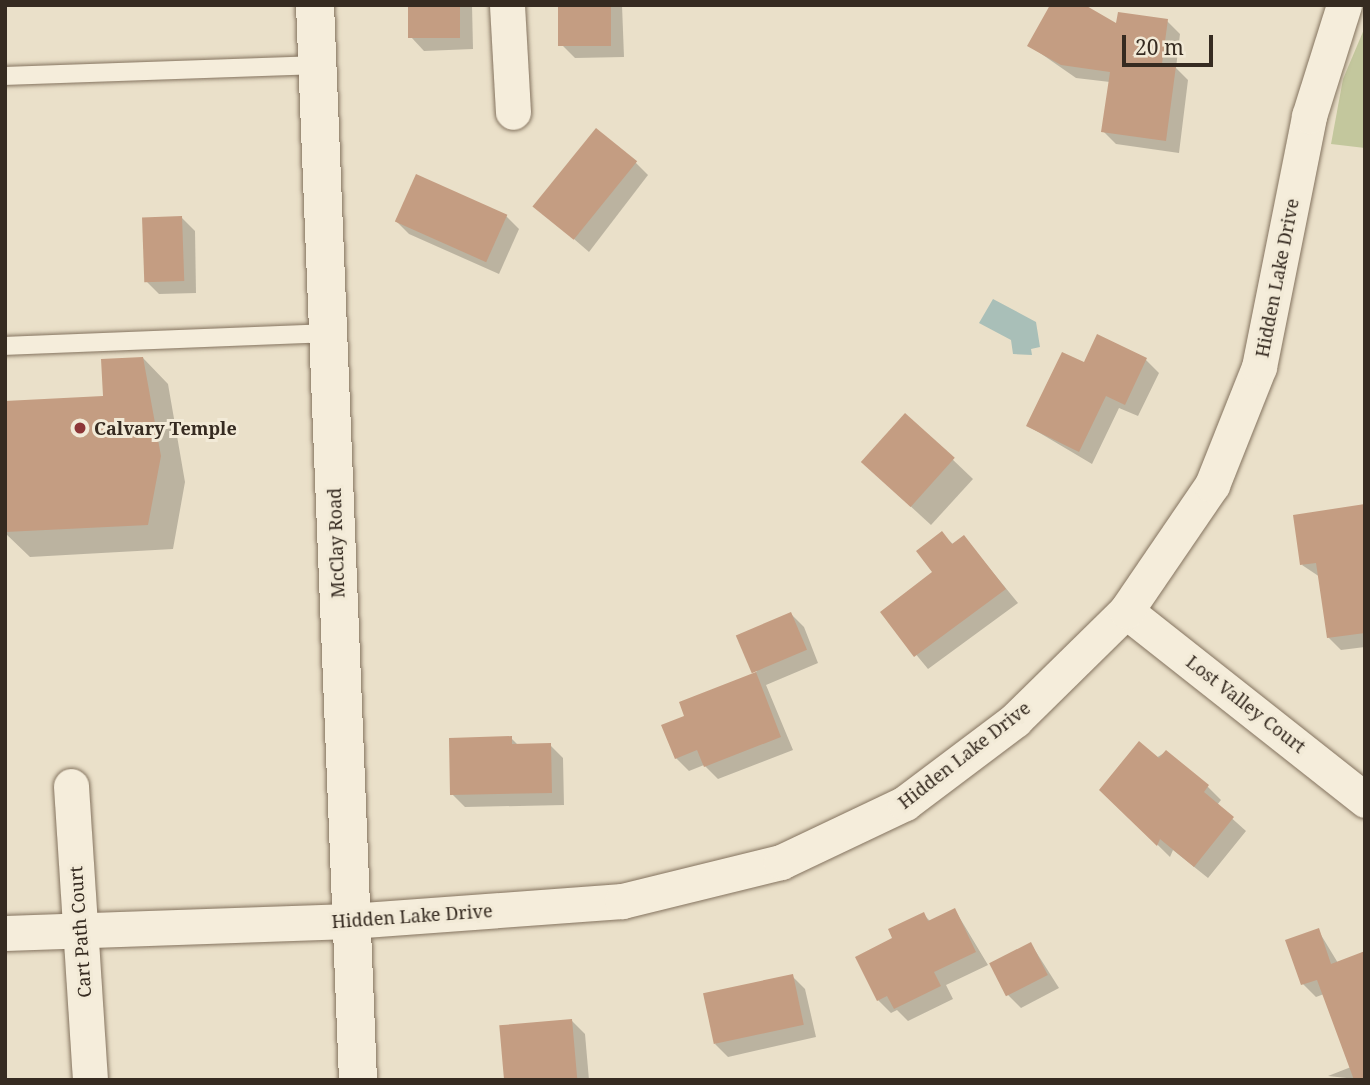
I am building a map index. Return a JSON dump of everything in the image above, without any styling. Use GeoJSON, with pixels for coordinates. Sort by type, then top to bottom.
{"type":"FeatureCollection","features":[{"type":"Feature","properties":{"kind":"main road","name":"McClay Road"},"geometry":{"type":"LineString","coordinates":[[315,5],[358,1080]]}},
{"type":"Feature","properties":{"kind":"street"},"geometry":{"type":"LineString","coordinates":[[507,5],[513,112]]}},
{"type":"Feature","properties":{"kind":"street","name":"Hidden Lake Drive"},"geometry":{"type":"LineString","coordinates":[[5,933],[351,921],[622,901],[781,862],[905,803],[1015,720],[1126,611],[1212,485],[1259,368],[1309,116],[1344,5]]}},
{"type":"Feature","properties":{"kind":"street","name":"Lost Valley Court"},"geometry":{"type":"LineString","coordinates":[[1126,611],[1365,800]]}},
{"type":"Feature","properties":{"kind":"street","name":"Cart Path Court"},"geometry":{"type":"LineString","coordinates":[[71,786],[90,1079]]}},
{"type":"Feature","properties":{"kind":"lane"},"geometry":{"type":"LineString","coordinates":[[5,76],[318,65]]}},
{"type":"Feature","properties":{"kind":"lane"},"geometry":{"type":"LineString","coordinates":[[5,345],[328,333]]}},
{"type":"Feature","properties":{"kind":"green space"},"geometry":{"type":"Polygon","coordinates":[[[1365,27],[1365,148],[1331,144],[1343,79],[1365,27]]]}},
{"type":"Feature","properties":{"kind":"water"},"geometry":{"type":"Polygon","coordinates":[[[993,299],[1036,322],[1040,347],[1031,349],[1032,355],[1013,354],[1011,340],[979,323],[993,299]]]}},
{"type":"Feature","properties":{"kind":"building"},"geometry":{"type":"Polygon","coordinates":[[[408,5],[460,5],[460,38],[408,38],[408,5]]]}},
{"type":"Feature","properties":{"kind":"building"},"geometry":{"type":"Polygon","coordinates":[[[558,5],[611,5],[611,46],[558,46],[558,5]]]}},
{"type":"Feature","properties":{"kind":"building"},"geometry":{"type":"Polygon","coordinates":[[[1050,5],[1085,5],[1116,23],[1118,12],[1168,19],[1162,64],[1176,66],[1166,141],[1101,132],[1110,72],[1061,65],[1027,46],[1050,5]]]}},
{"type":"Feature","properties":{"kind":"building"},"geometry":{"type":"Polygon","coordinates":[[[596,128],[637,161],[574,240],[532,206],[596,128]]]}},
{"type":"Feature","properties":{"kind":"building"},"geometry":{"type":"Polygon","coordinates":[[[416,174],[507,215],[486,262],[395,222],[416,174]]]}},
{"type":"Feature","properties":{"kind":"building"},"geometry":{"type":"Polygon","coordinates":[[[182,216],[184,281],[144,282],[142,217],[182,216]]]}},
{"type":"Feature","properties":{"kind":"building"},"geometry":{"type":"Polygon","coordinates":[[[1097,334],[1147,358],[1125,405],[1106,396],[1079,452],[1026,426],[1062,352],[1084,362],[1097,334]]]}},
{"type":"Feature","properties":{"kind":"building","name":"Calvary Temple"},"geometry":{"type":"Polygon","coordinates":[[[143,357],[161,456],[148,525],[5,532],[5,401],[103,396],[101,359],[143,357]]]}},
{"type":"Feature","properties":{"kind":"building"},"geometry":{"type":"Polygon","coordinates":[[[905,413],[955,458],[911,507],[861,462],[905,413]]]}},
{"type":"Feature","properties":{"kind":"building"},"geometry":{"type":"Polygon","coordinates":[[[1365,504],[1365,633],[1327,638],[1316,563],[1300,565],[1293,515],[1365,504]]]}},
{"type":"Feature","properties":{"kind":"building"},"geometry":{"type":"Polygon","coordinates":[[[942,531],[952,544],[964,535],[1006,589],[914,657],[880,612],[932,572],[916,551],[942,531]]]}},
{"type":"Feature","properties":{"kind":"building"},"geometry":{"type":"Polygon","coordinates":[[[791,612],[807,650],[752,673],[736,635],[791,612]]]}},
{"type":"Feature","properties":{"kind":"building"},"geometry":{"type":"Polygon","coordinates":[[[756,672],[781,737],[704,767],[697,750],[675,759],[661,725],[684,716],[679,702],[756,672]]]}},
{"type":"Feature","properties":{"kind":"building"},"geometry":{"type":"Polygon","coordinates":[[[512,736],[512,744],[551,743],[552,793],[450,795],[449,738],[512,736]]]}},
{"type":"Feature","properties":{"kind":"building"},"geometry":{"type":"Polygon","coordinates":[[[1139,741],[1159,758],[1166,750],[1209,785],[1204,792],[1234,817],[1194,867],[1160,839],[1157,846],[1099,790],[1139,741]]]}},
{"type":"Feature","properties":{"kind":"building"},"geometry":{"type":"Polygon","coordinates":[[[955,908],[976,952],[934,972],[941,986],[894,1009],[887,996],[877,1001],[855,957],[892,938],[888,929],[924,912],[928,921],[955,908]]]}},
{"type":"Feature","properties":{"kind":"building"},"geometry":{"type":"Polygon","coordinates":[[[1319,928],[1331,964],[1365,951],[1365,1080],[1354,1080],[1317,980],[1301,985],[1285,940],[1319,928]]]}},
{"type":"Feature","properties":{"kind":"building"},"geometry":{"type":"Polygon","coordinates":[[[1031,942],[1048,975],[1006,996],[989,963],[1031,942]]]}},
{"type":"Feature","properties":{"kind":"building"},"geometry":{"type":"Polygon","coordinates":[[[793,974],[804,1025],[714,1044],[703,993],[793,974]]]}},
{"type":"Feature","properties":{"kind":"building"},"geometry":{"type":"Polygon","coordinates":[[[572,1019],[577,1080],[504,1080],[499,1025],[572,1019]]]}},
{"type":"Feature","properties":{"kind":"place","name":"Calvary Temple"},"geometry":{"type":"Point","coordinates":[80,428]}}]}
